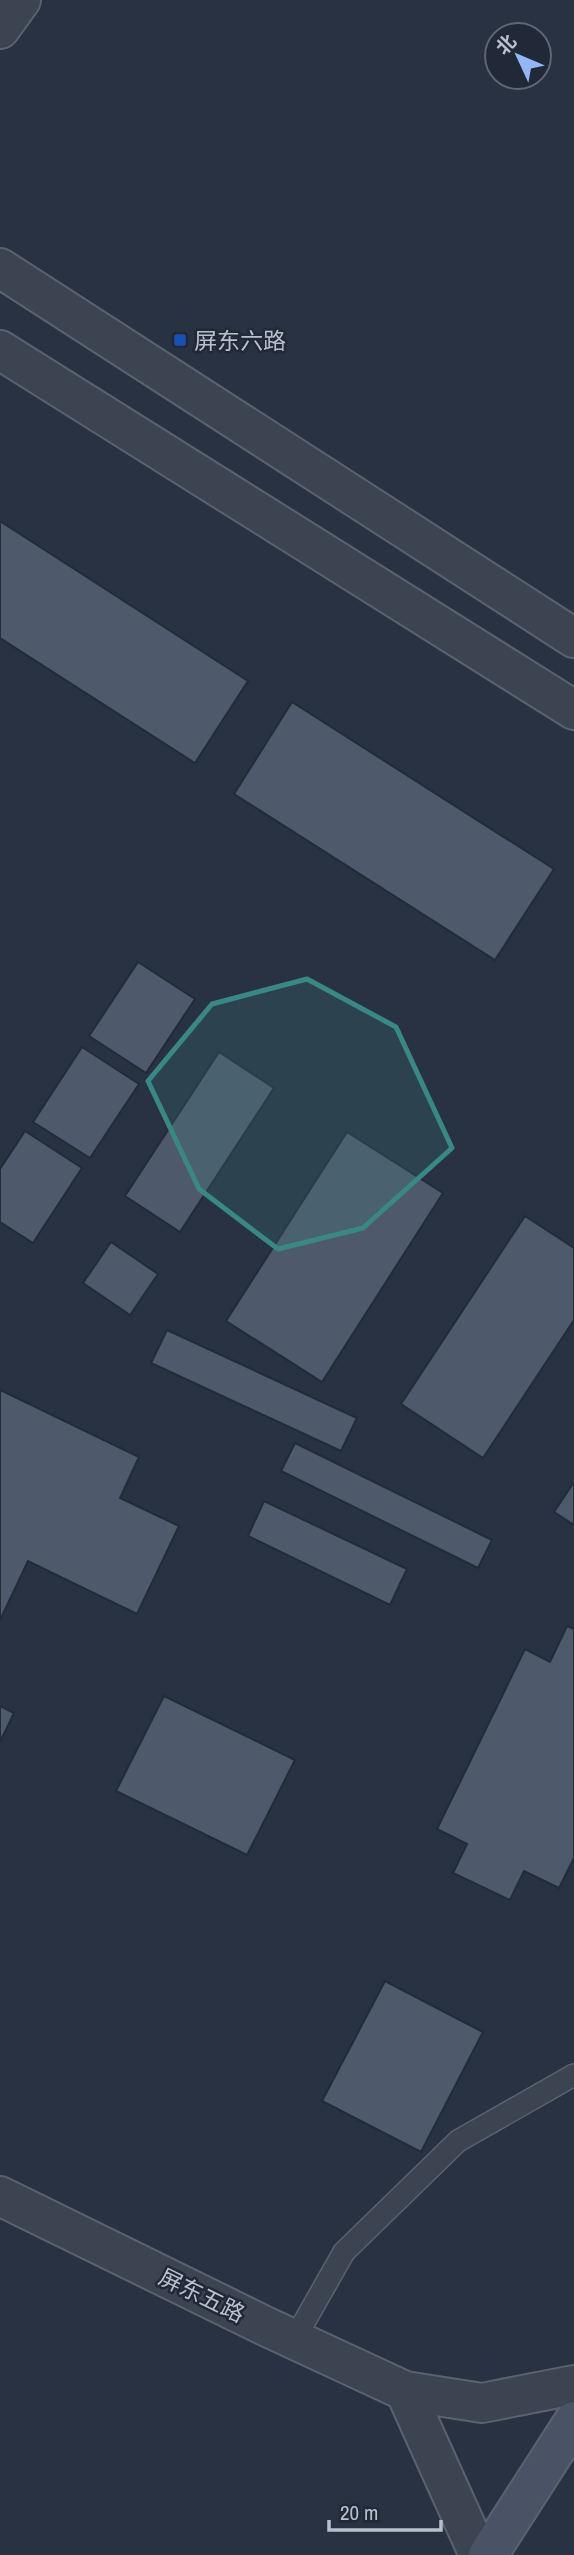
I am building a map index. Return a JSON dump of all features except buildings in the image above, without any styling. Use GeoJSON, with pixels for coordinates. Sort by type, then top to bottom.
{"type":"FeatureCollection","features":[{"type":"Feature","properties":{"kind":"main road"},"geometry":{"type":"LineString","coordinates":[[488,2555],[574,2421]]}},
{"type":"Feature","properties":{"kind":"street"},"geometry":{"type":"LineString","coordinates":[[0,29],[21,0]]}},
{"type":"Feature","properties":{"kind":"street"},"geometry":{"type":"LineString","coordinates":[[0,268],[574,638]]}},
{"type":"Feature","properties":{"kind":"street"},"geometry":{"type":"LineString","coordinates":[[0,351],[574,710]]}},
{"type":"Feature","properties":{"kind":"street","name":"屏东五路"},"geometry":{"type":"LineString","coordinates":[[0,2196],[405,2391],[482,2403],[574,2385]]}},
{"type":"Feature","properties":{"kind":"street"},"geometry":{"type":"LineString","coordinates":[[405,2391],[478,2555]]}},
{"type":"Feature","properties":{"kind":"lane"},"geometry":{"type":"LineString","coordinates":[[295,2340],[344,2252],[458,2141],[574,2075]]}},
{"type":"Feature","properties":{"kind":"highlighted area"},"geometry":{"type":"Polygon","coordinates":[[[307,979],[396,1027],[452,1148],[363,1228],[278,1249],[199,1189],[148,1081],[212,1004],[307,979]]]}},
{"type":"Feature","properties":{"kind":"place","name":"屏东六路"},"geometry":{"type":"Point","coordinates":[180,340]}}]}
